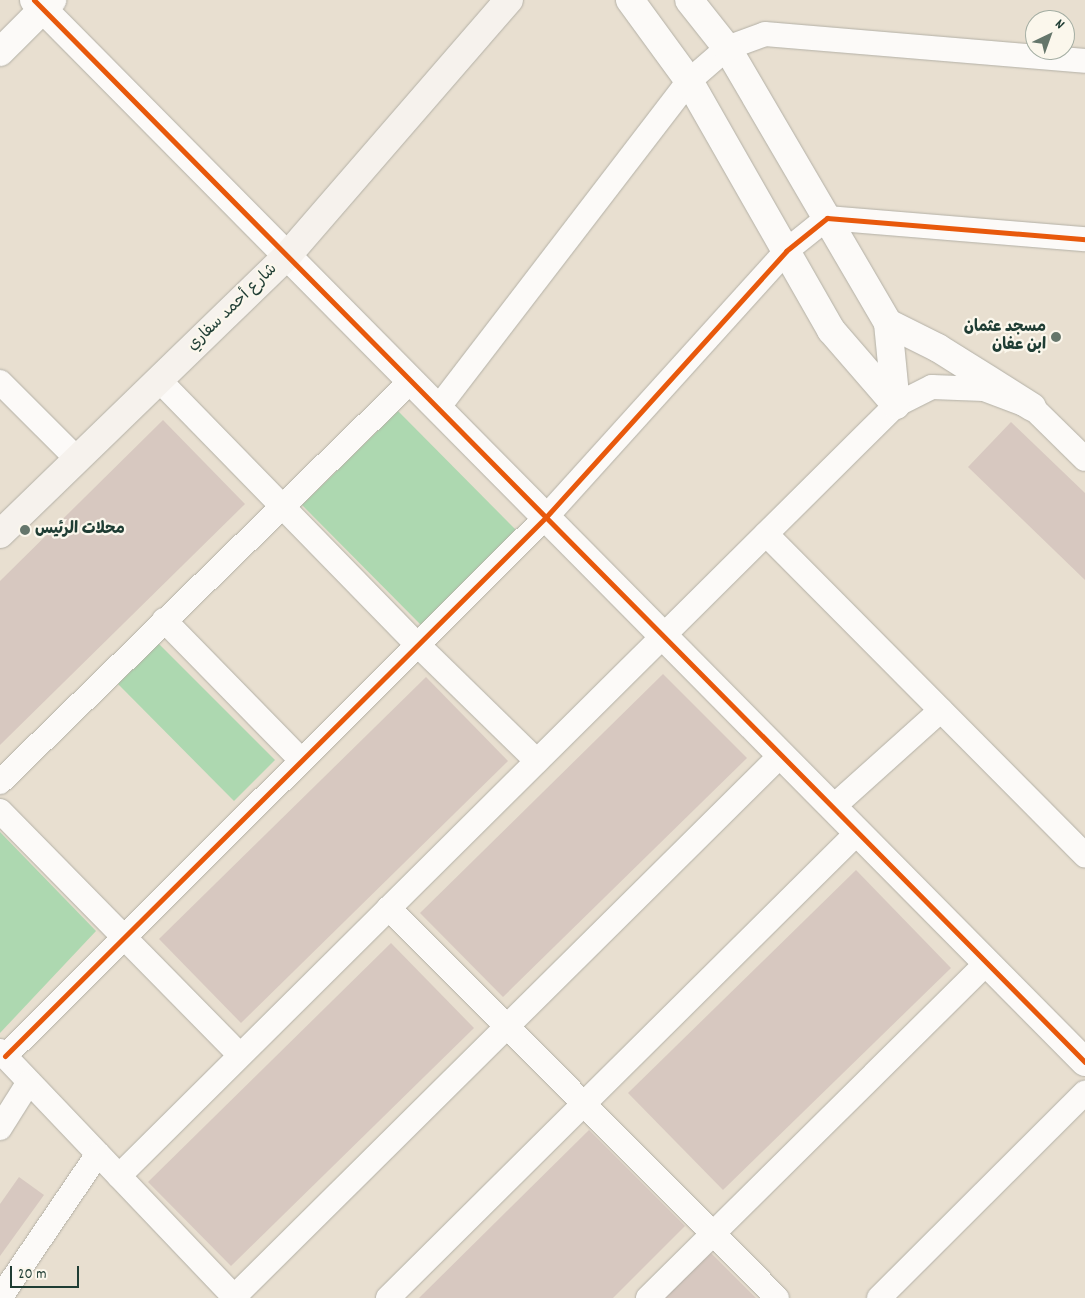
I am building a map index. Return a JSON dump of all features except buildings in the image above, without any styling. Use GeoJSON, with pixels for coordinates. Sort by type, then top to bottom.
{"type":"FeatureCollection","features":[{"type":"Feature","properties":{"kind":"main road","name":"شارع أحمد سفاري"},"geometry":{"type":"LineString","coordinates":[[0,534],[287,256],[510,0]]}},
{"type":"Feature","properties":{"kind":"street"},"geometry":{"type":"LineString","coordinates":[[630,0],[689,81],[831,330],[896,405]]}},
{"type":"Feature","properties":{"kind":"street"},"geometry":{"type":"LineString","coordinates":[[689,0],[727,48],[888,323],[896,405]]}},
{"type":"Feature","properties":{"kind":"street"},"geometry":{"type":"LineString","coordinates":[[0,52],[43,3],[287,256],[1085,1062]]}},
{"type":"Feature","properties":{"kind":"street"},"geometry":{"type":"LineString","coordinates":[[438,408],[689,81],[727,48],[765,34],[1085,61]]}},
{"type":"Feature","properties":{"kind":"street"},"geometry":{"type":"LineString","coordinates":[[781,755],[235,1298],[2,1054],[546,517],[786,251],[827,218],[1085,239]]}},
{"type":"Feature","properties":{"kind":"street"},"geometry":{"type":"LineString","coordinates":[[888,323],[938,348],[1032,407],[1085,459]]}},
{"type":"Feature","properties":{"kind":"street"},"geometry":{"type":"LineString","coordinates":[[158,380],[418,644],[538,760]]}},
{"type":"Feature","properties":{"kind":"street"},"geometry":{"type":"LineString","coordinates":[[0,782],[280,505],[411,380]]}},
{"type":"Feature","properties":{"kind":"street"},"geometry":{"type":"LineString","coordinates":[[0,382],[77,459]]}},
{"type":"Feature","properties":{"kind":"street"},"geometry":{"type":"LineString","coordinates":[[118,1176],[896,405],[932,387],[984,389],[1032,407]]}},
{"type":"Feature","properties":{"kind":"street"},"geometry":{"type":"LineString","coordinates":[[766,534],[1085,855]]}},
{"type":"Feature","properties":{"kind":"street"},"geometry":{"type":"LineString","coordinates":[[164,620],[301,760]]}},
{"type":"Feature","properties":{"kind":"street"},"geometry":{"type":"LineString","coordinates":[[833,807],[940,710]]}},
{"type":"Feature","properties":{"kind":"street"},"geometry":{"type":"LineString","coordinates":[[0,811],[240,1056]]}},
{"type":"Feature","properties":{"kind":"street"},"geometry":{"type":"LineString","coordinates":[[388,1298],[858,832]]}},
{"type":"Feature","properties":{"kind":"street"},"geometry":{"type":"LineString","coordinates":[[389,908],[777,1298]]}},
{"type":"Feature","properties":{"kind":"street"},"geometry":{"type":"LineString","coordinates":[[648,1298],[987,962]]}},
{"type":"Feature","properties":{"kind":"street"},"geometry":{"type":"LineString","coordinates":[[0,1128],[29,1082]]}},
{"type":"Feature","properties":{"kind":"street"},"geometry":{"type":"LineString","coordinates":[[879,1298],[1085,1093]]}},
{"type":"Feature","properties":{"kind":"street"},"geometry":{"type":"LineString","coordinates":[[0,1298],[98,1154]]}},
{"type":"Feature","properties":{"kind":"green space"},"geometry":{"type":"Polygon","coordinates":[[[398,411],[516,530],[421,625],[302,505],[398,411]]]}},
{"type":"Feature","properties":{"kind":"green space"},"geometry":{"type":"Polygon","coordinates":[[[158,643],[275,760],[234,801],[118,684],[158,643]]]}},
{"type":"Feature","properties":{"kind":"green space"},"geometry":{"type":"Polygon","coordinates":[[[0,832],[96,931],[0,1033],[0,832]]]}},
{"type":"Feature","properties":{"kind":"cycle path"},"geometry":{"type":"LineString","coordinates":[[34,0],[1085,1062]]}},
{"type":"Feature","properties":{"kind":"cycle path"},"geometry":{"type":"LineString","coordinates":[[5,1056],[546,517],[786,251],[827,218],[1085,239]]}},
{"type":"Feature","properties":{"kind":"place","name":"مسجد عثمان ابن عفان"},"geometry":{"type":"Point","coordinates":[1056,337]}},
{"type":"Feature","properties":{"kind":"place","name":"محلات الرئيس"},"geometry":{"type":"Point","coordinates":[25,530]}}]}
